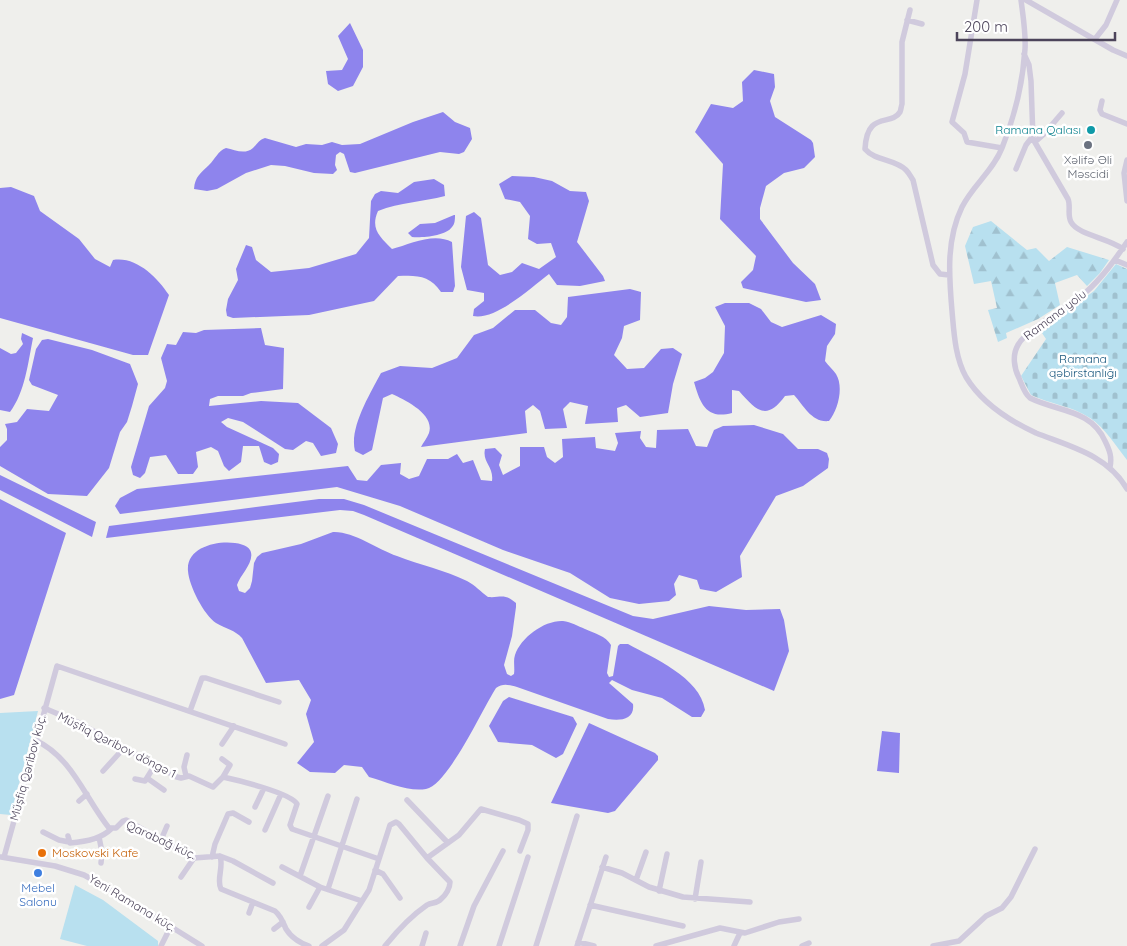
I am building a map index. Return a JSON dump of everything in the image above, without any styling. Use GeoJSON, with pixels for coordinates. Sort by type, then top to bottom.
{"type":"FeatureCollection","features":[{"type":"Feature","properties":{"kind":"street"},"geometry":{"type":"LineString","coordinates":[[976,0],[969,57],[952,122],[964,133],[967,142],[1002,148]]}},
{"type":"Feature","properties":{"kind":"street"},"geometry":{"type":"LineString","coordinates":[[1021,0],[1024,54],[1015,105],[1002,148],[995,163],[968,197],[958,214],[951,247],[949,275],[957,349],[963,370],[975,388],[998,410],[1034,432],[1084,452],[1117,474],[1127,489]]}},
{"type":"Feature","properties":{"kind":"street"},"geometry":{"type":"LineString","coordinates":[[1026,0],[1127,56]]}},
{"type":"Feature","properties":{"kind":"street"},"geometry":{"type":"LineString","coordinates":[[1095,39],[1106,25],[1117,0]]}},
{"type":"Feature","properties":{"kind":"street"},"geometry":{"type":"LineString","coordinates":[[910,10],[902,42],[902,104],[900,112],[895,117],[876,122],[870,129],[865,149],[870,154],[895,163],[906,170],[914,180],[932,265],[940,274],[949,275]]}},
{"type":"Feature","properties":{"kind":"street"},"geometry":{"type":"LineString","coordinates":[[907,20],[922,24]]}},
{"type":"Feature","properties":{"kind":"street"},"geometry":{"type":"LineString","coordinates":[[1024,54],[1030,65],[1034,139],[1068,199],[1070,204],[1069,216],[1072,224],[1077,229],[1111,241],[1123,249]]}},
{"type":"Feature","properties":{"kind":"street"},"geometry":{"type":"LineString","coordinates":[[1102,101],[1100,110],[1102,114],[1127,124]]}},
{"type":"Feature","properties":{"kind":"street"},"geometry":{"type":"LineString","coordinates":[[1016,170],[1026,145],[1044,134],[1062,113]]}},
{"type":"Feature","properties":{"kind":"street"},"geometry":{"type":"LineString","coordinates":[[1127,160],[1124,173],[1127,201]]}},
{"type":"Feature","properties":{"kind":"street","name":"Ramana yolu"},"geometry":{"type":"LineString","coordinates":[[1110,468],[1111,454],[1099,431],[1093,424],[1080,415],[1030,398],[1026,394],[1016,372],[1014,357],[1017,346],[1025,335],[1084,294],[1101,278],[1127,242]]}},
{"type":"Feature","properties":{"kind":"street"},"geometry":{"type":"LineString","coordinates":[[1115,260],[1127,265]]}},
{"type":"Feature","properties":{"kind":"street","name":"Müşfiq Qəribov küç."},"geometry":{"type":"LineString","coordinates":[[2,857],[57,666],[190,711]]}},
{"type":"Feature","properties":{"kind":"street"},"geometry":{"type":"LineString","coordinates":[[279,702],[202,678],[190,711],[285,744]]}},
{"type":"Feature","properties":{"kind":"street","name":"Müşfiq Qəribov döngə 1"},"geometry":{"type":"LineString","coordinates":[[44,708],[77,722],[177,777],[189,776],[212,788],[223,777]]}},
{"type":"Feature","properties":{"kind":"street"},"geometry":{"type":"LineString","coordinates":[[222,744],[234,726]]}},
{"type":"Feature","properties":{"kind":"street","name":"Qarabağ küç."},"geometry":{"type":"LineString","coordinates":[[35,740],[52,750],[64,762],[107,825],[112,829],[126,820],[194,858],[220,856]]}},
{"type":"Feature","properties":{"kind":"street"},"geometry":{"type":"LineString","coordinates":[[103,770],[124,748]]}},
{"type":"Feature","properties":{"kind":"street"},"geometry":{"type":"LineString","coordinates":[[186,755],[184,767],[186,776]]}},
{"type":"Feature","properties":{"kind":"street"},"geometry":{"type":"LineString","coordinates":[[222,758],[230,765],[223,777],[264,788],[297,802],[290,828],[379,859]]}},
{"type":"Feature","properties":{"kind":"street"},"geometry":{"type":"LineString","coordinates":[[135,779],[145,781],[156,765]]}},
{"type":"Feature","properties":{"kind":"street"},"geometry":{"type":"LineString","coordinates":[[147,778],[164,790]]}},
{"type":"Feature","properties":{"kind":"street"},"geometry":{"type":"LineString","coordinates":[[255,807],[264,788]]}},
{"type":"Feature","properties":{"kind":"street"},"geometry":{"type":"LineString","coordinates":[[79,801],[87,794]]}},
{"type":"Feature","properties":{"kind":"street"},"geometry":{"type":"LineString","coordinates":[[266,830],[281,794]]}},
{"type":"Feature","properties":{"kind":"street"},"geometry":{"type":"LineString","coordinates":[[300,876],[328,796]]}},
{"type":"Feature","properties":{"kind":"street"},"geometry":{"type":"LineString","coordinates":[[328,889],[357,799]]}},
{"type":"Feature","properties":{"kind":"street"},"geometry":{"type":"LineString","coordinates":[[407,800],[448,843]]}},
{"type":"Feature","properties":{"kind":"street"},"geometry":{"type":"LineString","coordinates":[[427,858],[466,828],[481,809],[528,824],[528,830],[520,851]]}},
{"type":"Feature","properties":{"kind":"street"},"geometry":{"type":"LineString","coordinates":[[212,857],[215,844],[228,814],[233,813],[249,822]]}},
{"type":"Feature","properties":{"kind":"street"},"geometry":{"type":"LineString","coordinates":[[536,946],[577,816]]}},
{"type":"Feature","properties":{"kind":"street"},"geometry":{"type":"LineString","coordinates":[[322,946],[344,930],[369,890],[390,825],[396,822],[450,882],[442,899],[428,904],[397,931],[384,946]]}},
{"type":"Feature","properties":{"kind":"street"},"geometry":{"type":"LineString","coordinates":[[161,840],[167,826]]}},
{"type":"Feature","properties":{"kind":"street"},"geometry":{"type":"LineString","coordinates":[[43,832],[59,840],[68,839],[73,843],[105,835],[112,829]]}},
{"type":"Feature","properties":{"kind":"street"},"geometry":{"type":"LineString","coordinates":[[99,837],[102,852],[101,863]]}},
{"type":"Feature","properties":{"kind":"street"},"geometry":{"type":"LineString","coordinates":[[933,946],[960,943],[978,922],[998,911],[1007,903],[1035,849]]}},
{"type":"Feature","properties":{"kind":"street"},"geometry":{"type":"LineString","coordinates":[[460,946],[474,906],[503,851]]}},
{"type":"Feature","properties":{"kind":"street"},"geometry":{"type":"LineString","coordinates":[[636,880],[646,852]]}},
{"type":"Feature","properties":{"kind":"street"},"geometry":{"type":"LineString","coordinates":[[659,891],[666,854]]}},
{"type":"Feature","properties":{"kind":"street"},"geometry":{"type":"LineString","coordinates":[[220,856],[273,883]]}},
{"type":"Feature","properties":{"kind":"street"},"geometry":{"type":"LineString","coordinates":[[220,856],[222,866],[219,887],[280,915],[288,932],[308,946]]}},
{"type":"Feature","properties":{"kind":"street","name":"Yeni Ramana küç."},"geometry":{"type":"LineString","coordinates":[[2,857],[55,866],[84,875],[202,946]]}},
{"type":"Feature","properties":{"kind":"street"},"geometry":{"type":"LineString","coordinates":[[499,946],[528,857]]}},
{"type":"Feature","properties":{"kind":"street"},"geometry":{"type":"LineString","coordinates":[[594,946],[577,944],[606,857]]}},
{"type":"Feature","properties":{"kind":"street"},"geometry":{"type":"LineString","coordinates":[[181,877],[194,858]]}},
{"type":"Feature","properties":{"kind":"street"},"geometry":{"type":"LineString","coordinates":[[695,899],[701,862]]}},
{"type":"Feature","properties":{"kind":"street"},"geometry":{"type":"LineString","coordinates":[[282,867],[320,886],[362,901]]}},
{"type":"Feature","properties":{"kind":"street"},"geometry":{"type":"LineString","coordinates":[[602,867],[659,891],[695,899],[750,902]]}},
{"type":"Feature","properties":{"kind":"street"},"geometry":{"type":"LineString","coordinates":[[375,870],[382,874],[400,898]]}},
{"type":"Feature","properties":{"kind":"street"},"geometry":{"type":"LineString","coordinates":[[309,907],[320,886]]}},
{"type":"Feature","properties":{"kind":"street"},"geometry":{"type":"LineString","coordinates":[[249,912],[253,902]]}},
{"type":"Feature","properties":{"kind":"street"},"geometry":{"type":"LineString","coordinates":[[590,905],[683,926]]}},
{"type":"Feature","properties":{"kind":"street"},"geometry":{"type":"LineString","coordinates":[[656,946],[720,928],[745,933],[799,918]]}},
{"type":"Feature","properties":{"kind":"street"},"geometry":{"type":"LineString","coordinates":[[274,928],[283,922]]}},
{"type":"Feature","properties":{"kind":"street"},"geometry":{"type":"LineString","coordinates":[[161,946],[171,926]]}},
{"type":"Feature","properties":{"kind":"street"},"geometry":{"type":"LineString","coordinates":[[422,946],[426,933]]}},
{"type":"Feature","properties":{"kind":"street"},"geometry":{"type":"LineString","coordinates":[[734,946],[740,933]]}},
{"type":"Feature","properties":{"kind":"street"},"geometry":{"type":"LineString","coordinates":[[802,946],[809,943]]}},
{"type":"Feature","properties":{"kind":"green space"},"geometry":{"type":"Polygon","coordinates":[[[991,221],[1027,250],[1036,248],[1049,261],[1067,247],[1109,260],[1100,273],[1087,286],[1077,275],[1055,283],[1060,305],[1038,319],[1006,333],[1007,338],[998,342],[988,310],[997,308],[991,281],[974,284],[965,246],[973,227],[991,221]]]}},
{"type":"Feature","properties":{"kind":"green space","name":"Ramana qəbirstanlığı"},"geometry":{"type":"Polygon","coordinates":[[[1116,264],[1127,269],[1127,460],[1101,427],[1090,418],[1031,395],[1021,376],[1046,339],[1040,330],[1094,291],[1116,264]]]}},
{"type":"Feature","properties":{"kind":"green space"},"geometry":{"type":"Polygon","coordinates":[[[38,711],[11,815],[0,814],[0,713],[38,711]]]}},
{"type":"Feature","properties":{"kind":"green space"},"geometry":{"type":"Polygon","coordinates":[[[75,885],[103,900],[158,941],[158,946],[87,946],[60,939],[75,885]]]}},
{"type":"Feature","properties":{"kind":"shaded area"},"geometry":{"type":"Polygon","coordinates":[[[350,23],[363,50],[363,67],[353,86],[338,91],[328,84],[326,71],[342,70],[348,59],[338,36],[350,23]]]}},
{"type":"Feature","properties":{"kind":"shaded area"},"geometry":{"type":"Polygon","coordinates":[[[754,70],[774,74],[775,87],[770,101],[775,117],[813,143],[815,157],[804,168],[784,173],[766,186],[760,208],[760,219],[793,263],[815,284],[821,300],[806,302],[743,288],[741,282],[753,270],[756,256],[720,219],[723,164],[695,132],[711,104],[733,108],[743,101],[742,82],[754,70]]]}},
{"type":"Feature","properties":{"kind":"shaded area"},"geometry":{"type":"Polygon","coordinates":[[[443,112],[455,122],[470,128],[472,139],[464,152],[459,154],[440,152],[355,173],[350,172],[344,154],[340,152],[336,155],[335,165],[337,170],[333,174],[314,173],[285,166],[271,165],[246,173],[217,189],[207,191],[194,189],[199,175],[226,148],[247,151],[265,138],[296,147],[306,144],[322,145],[332,142],[342,145],[360,144],[443,112]]]}},
{"type":"Feature","properties":{"kind":"shaded area"},"geometry":{"type":"Polygon","coordinates":[[[512,176],[534,177],[552,181],[570,191],[586,192],[589,201],[577,242],[605,281],[580,286],[557,285],[549,274],[513,302],[492,313],[473,316],[474,309],[484,301],[484,293],[467,290],[461,267],[466,216],[474,212],[481,218],[488,265],[500,275],[512,272],[522,263],[539,269],[556,257],[551,243],[537,244],[528,239],[530,216],[520,202],[505,199],[499,184],[512,176]]]}},
{"type":"Feature","properties":{"kind":"shaded area"},"geometry":{"type":"Polygon","coordinates":[[[434,179],[444,185],[445,196],[378,211],[375,223],[380,236],[392,249],[414,242],[438,238],[452,242],[455,286],[453,292],[441,292],[432,282],[422,277],[398,276],[374,301],[309,315],[233,318],[227,316],[228,299],[238,280],[236,269],[246,245],[252,247],[256,260],[271,272],[309,268],[356,254],[369,238],[371,201],[375,194],[381,191],[398,193],[414,182],[434,179]]]}},
{"type":"Feature","properties":{"kind":"shaded area"},"geometry":{"type":"Polygon","coordinates":[[[11,187],[34,196],[40,211],[79,239],[95,259],[110,267],[113,260],[130,261],[145,269],[164,288],[169,295],[148,355],[133,355],[0,318],[0,188],[11,187]]]}},
{"type":"Feature","properties":{"kind":"shaded area"},"geometry":{"type":"Polygon","coordinates":[[[455,215],[454,224],[445,232],[427,237],[412,237],[408,233],[420,224],[435,223],[455,215]]]}},
{"type":"Feature","properties":{"kind":"shaded area"},"geometry":{"type":"Polygon","coordinates":[[[630,289],[641,292],[640,320],[624,326],[622,338],[614,355],[627,369],[644,368],[661,349],[673,348],[682,354],[673,384],[668,413],[640,417],[626,405],[617,408],[618,422],[585,424],[588,406],[570,402],[563,409],[567,428],[545,429],[540,411],[533,405],[525,411],[527,433],[421,447],[429,433],[430,426],[428,420],[418,409],[392,394],[383,398],[372,450],[363,455],[355,451],[355,432],[358,422],[366,401],[381,373],[400,366],[432,368],[457,358],[474,335],[493,328],[515,310],[535,310],[551,323],[561,325],[567,317],[568,297],[630,289]]]}},
{"type":"Feature","properties":{"kind":"shaded area"},"geometry":{"type":"Polygon","coordinates":[[[725,303],[749,303],[761,309],[771,322],[782,327],[821,315],[836,324],[835,334],[827,346],[825,361],[836,374],[840,385],[840,392],[837,405],[829,421],[813,417],[794,395],[785,396],[772,409],[767,411],[756,408],[739,391],[732,390],[732,413],[716,414],[706,408],[699,397],[694,382],[705,378],[713,372],[724,353],[725,326],[715,307],[725,303]]]}},
{"type":"Feature","properties":{"kind":"shaded area"},"geometry":{"type":"Polygon","coordinates":[[[261,328],[265,345],[284,348],[283,389],[251,393],[243,396],[218,396],[210,399],[209,406],[261,401],[298,403],[331,428],[338,444],[336,453],[321,456],[313,443],[306,441],[293,450],[285,449],[243,422],[228,418],[221,422],[227,427],[273,448],[279,454],[278,462],[271,465],[264,462],[259,446],[243,446],[241,462],[229,471],[224,466],[218,451],[211,447],[196,452],[198,467],[193,474],[178,474],[166,455],[150,457],[145,473],[140,478],[133,475],[131,467],[149,406],[165,388],[167,381],[161,358],[167,344],[176,345],[183,332],[196,333],[204,330],[261,328]]]}},
{"type":"Feature","properties":{"kind":"shaded area"},"geometry":{"type":"Polygon","coordinates":[[[22,333],[33,338],[23,386],[10,412],[0,410],[0,348],[11,354],[16,353],[23,344],[21,339],[22,333]]]}},
{"type":"Feature","properties":{"kind":"shaded area"},"geometry":{"type":"Polygon","coordinates":[[[48,339],[92,350],[130,364],[138,384],[127,422],[120,432],[109,468],[87,496],[48,494],[0,466],[0,447],[7,440],[5,424],[17,422],[27,409],[49,411],[58,395],[32,385],[29,380],[36,349],[42,340],[48,339]]]}},
{"type":"Feature","properties":{"kind":"shaded area"},"geometry":{"type":"Polygon","coordinates":[[[754,425],[783,434],[798,449],[818,449],[827,453],[829,459],[828,468],[803,486],[776,496],[740,556],[742,577],[716,592],[700,589],[697,580],[679,575],[674,584],[676,595],[669,601],[639,604],[610,598],[570,573],[503,550],[400,506],[337,487],[120,514],[115,506],[120,498],[137,489],[348,466],[357,480],[367,481],[381,465],[401,463],[400,474],[409,479],[419,476],[427,459],[448,459],[457,454],[463,463],[473,460],[481,480],[492,481],[491,472],[485,458],[485,449],[495,448],[502,455],[499,465],[503,475],[520,466],[520,447],[544,447],[547,457],[555,463],[563,457],[562,439],[595,437],[596,448],[615,451],[618,443],[615,433],[641,431],[640,438],[646,447],[656,448],[657,430],[688,429],[696,446],[707,447],[714,430],[723,426],[754,425]]]}},
{"type":"Feature","properties":{"kind":"shaded area"},"geometry":{"type":"Polygon","coordinates":[[[0,475],[96,522],[92,537],[0,490],[0,475]]]}},
{"type":"Feature","properties":{"kind":"shaded area"},"geometry":{"type":"Polygon","coordinates":[[[0,499],[66,533],[14,695],[0,699],[0,499]]]}},
{"type":"Feature","properties":{"kind":"shaded area"},"geometry":{"type":"Polygon","coordinates":[[[319,499],[344,499],[364,505],[633,616],[653,619],[709,606],[746,610],[780,609],[784,620],[789,651],[774,691],[353,511],[340,510],[106,538],[109,526],[319,499]]]}},
{"type":"Feature","properties":{"kind":"shaded area"},"geometry":{"type":"Polygon","coordinates":[[[333,532],[349,534],[389,553],[459,577],[473,584],[488,597],[505,597],[516,603],[512,636],[504,665],[507,674],[511,676],[514,674],[515,655],[522,642],[541,627],[556,621],[563,621],[600,635],[609,642],[611,645],[607,673],[609,677],[613,676],[618,646],[620,644],[628,644],[662,662],[685,678],[701,698],[705,710],[701,717],[692,717],[662,698],[632,690],[612,680],[609,683],[633,704],[632,713],[629,716],[613,720],[517,687],[504,685],[496,688],[454,761],[435,784],[426,789],[405,788],[369,777],[362,767],[344,765],[335,773],[310,772],[297,763],[314,742],[306,714],[311,700],[299,680],[266,683],[242,638],[233,631],[216,623],[202,607],[194,592],[188,571],[190,560],[195,552],[204,547],[227,542],[245,546],[250,550],[251,559],[237,585],[239,591],[245,593],[250,588],[254,563],[262,553],[301,544],[333,532]]]}},
{"type":"Feature","properties":{"kind":"shaded area"},"geometry":{"type":"Polygon","coordinates":[[[509,697],[573,717],[577,724],[563,754],[556,758],[532,745],[498,742],[489,726],[503,701],[509,697]]]}},
{"type":"Feature","properties":{"kind":"shaded area"},"geometry":{"type":"Polygon","coordinates":[[[589,723],[658,756],[658,760],[615,811],[608,813],[551,803],[589,723]]]}},
{"type":"Feature","properties":{"kind":"shaded area"},"geometry":{"type":"Polygon","coordinates":[[[882,731],[900,733],[899,773],[877,771],[882,731]]]}},
{"type":"Feature","properties":{"kind":"place","name":"Ramana Qalası"},"geometry":{"type":"Point","coordinates":[1091,130]}},
{"type":"Feature","properties":{"kind":"place","name":"Xəlifə Əli Məscidi"},"geometry":{"type":"Point","coordinates":[1088,145]}},
{"type":"Feature","properties":{"kind":"place","name":"Moskovski Kafe"},"geometry":{"type":"Point","coordinates":[42,853]}},
{"type":"Feature","properties":{"kind":"place","name":"Mebel Salonu"},"geometry":{"type":"Point","coordinates":[38,873]}}]}
